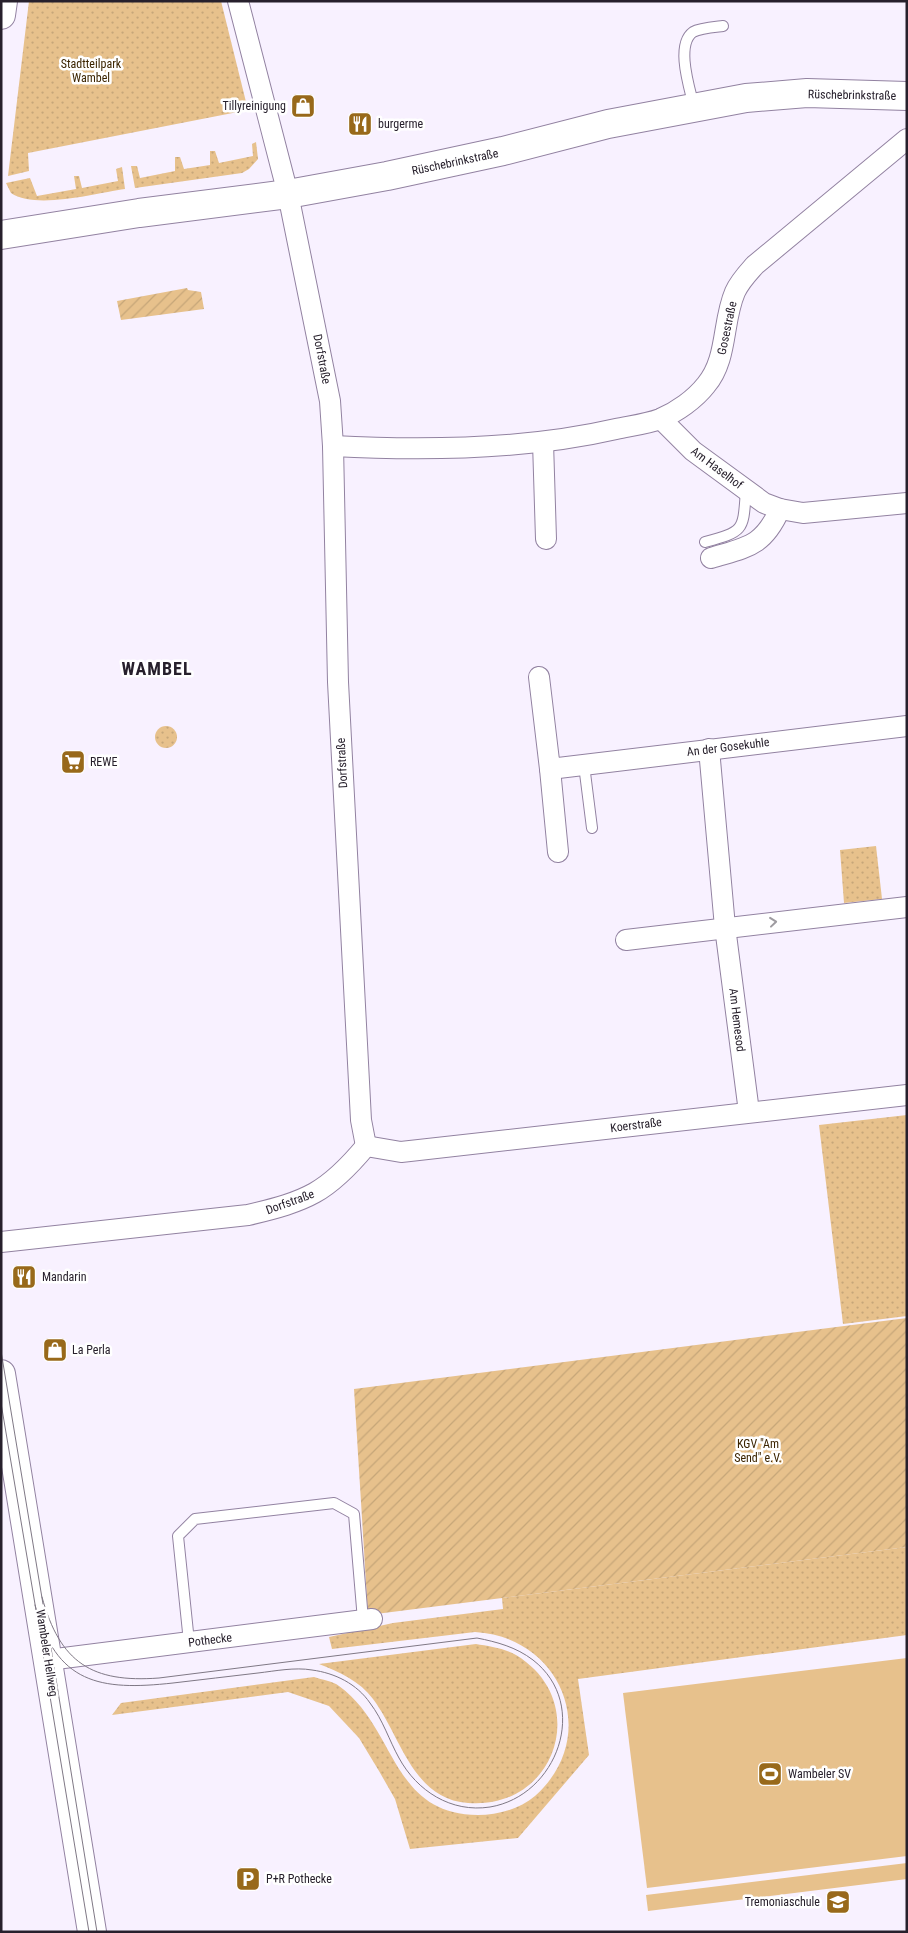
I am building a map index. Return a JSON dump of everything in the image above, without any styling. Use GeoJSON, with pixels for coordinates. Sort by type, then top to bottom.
{"type":"FeatureCollection","features":[{"type":"Feature","properties":{"kind":"main road"},"geometry":{"type":"LineString","coordinates":[[1,15],[4,1]]}},
{"type":"Feature","properties":{"kind":"main road","name":"Rüschebrinkstraße"},"geometry":{"type":"LineString","coordinates":[[1,235],[139,213],[288,194],[441,166],[608,124],[694,106],[746,98],[792,94],[907,96]]}},
{"type":"Feature","properties":{"kind":"main road","name":"Wambeler Hellweg"},"geometry":{"type":"LineString","coordinates":[[1,1374],[92,1932]]}},
{"type":"Feature","properties":{"kind":"street","name":"Dorfstraße"},"geometry":{"type":"LineString","coordinates":[[1,1242],[239,1216],[284,1207],[316,1194],[343,1173],[366,1146],[361,1120],[338,682],[333,446],[330,401],[288,194],[238,1]]}},
{"type":"Feature","properties":{"kind":"street","name":"Gosestraße"},"geometry":{"type":"LineString","coordinates":[[333,446],[429,449],[543,442],[591,435],[661,418],[694,398],[707,384],[719,365],[734,294],[743,278],[755,265],[907,139]]}},
{"type":"Feature","properties":{"kind":"street","name":"Am Haselhof"},"geometry":{"type":"LineString","coordinates":[[661,418],[692,452],[764,503],[780,510],[803,513],[907,503]]}},
{"type":"Feature","properties":{"kind":"street"},"geometry":{"type":"LineString","coordinates":[[543,442],[546,539]]}},
{"type":"Feature","properties":{"kind":"street"},"geometry":{"type":"LineString","coordinates":[[708,550],[742,548],[764,537],[780,510]]}},
{"type":"Feature","properties":{"kind":"street"},"geometry":{"type":"LineString","coordinates":[[539,677],[558,852]]}},
{"type":"Feature","properties":{"kind":"street","name":"An der Gosekuhle"},"geometry":{"type":"LineString","coordinates":[[550,769],[907,726]]}},
{"type":"Feature","properties":{"kind":"street","name":"Am Hemesod"},"geometry":{"type":"LineString","coordinates":[[709,749],[725,927],[749,1112]]}},
{"type":"Feature","properties":{"kind":"street"},"geometry":{"type":"LineString","coordinates":[[626,940],[907,907]]}},
{"type":"Feature","properties":{"kind":"street","name":"Koerstraße"},"geometry":{"type":"LineString","coordinates":[[366,1146],[401,1152],[907,1095]]}},
{"type":"Feature","properties":{"kind":"street","name":"Pothecke"},"geometry":{"type":"LineString","coordinates":[[48,1660],[368,1620]]}},
{"type":"Feature","properties":{"kind":"lane"},"geometry":{"type":"LineString","coordinates":[[694,106],[684,57],[686,42],[693,32],[723,26]]}},
{"type":"Feature","properties":{"kind":"lane"},"geometry":{"type":"LineString","coordinates":[[708,550],[740,529],[744,520],[746,490]]}},
{"type":"Feature","properties":{"kind":"lane"},"geometry":{"type":"LineString","coordinates":[[584,765],[592,828]]}},
{"type":"Feature","properties":{"kind":"lane"},"geometry":{"type":"LineString","coordinates":[[190,1642],[178,1536],[195,1519],[334,1503],[354,1514],[368,1620]]}},
{"type":"Feature","properties":{"kind":"green space","name":"Stadtteilpark Wambel"},"geometry":{"type":"Polygon","coordinates":[[[29,1],[221,1],[248,110],[28,153],[29,171],[8,176],[29,1]]]}},
{"type":"Feature","properties":{"kind":"green space"},"geometry":{"type":"Polygon","coordinates":[[[256,142],[258,159],[249,169],[242,173],[135,188],[131,166],[137,166],[140,178],[175,171],[175,157],[180,157],[184,169],[210,165],[210,151],[215,151],[219,163],[253,156],[252,144],[256,142]]]}},
{"type":"Feature","properties":{"kind":"green space"},"geometry":{"type":"Polygon","coordinates":[[[122,167],[125,189],[66,199],[35,200],[22,198],[11,193],[6,183],[30,178],[37,196],[76,189],[74,176],[79,176],[82,188],[118,181],[116,169],[122,167]]]}},
{"type":"Feature","properties":{"kind":"green space"},"geometry":{"type":"Polygon","coordinates":[[[187,288],[188,290],[201,292],[204,309],[121,320],[117,301],[187,288]]]}},
{"type":"Feature","properties":{"kind":"green space"},"geometry":{"type":"Polygon","coordinates":[[[166,726],[174,729],[177,737],[174,745],[166,748],[158,745],[155,737],[158,729],[166,726]]]}},
{"type":"Feature","properties":{"kind":"green space"},"geometry":{"type":"Polygon","coordinates":[[[876,846],[882,899],[844,903],[840,850],[876,846]]]}},
{"type":"Feature","properties":{"kind":"green space"},"geometry":{"type":"Polygon","coordinates":[[[907,1115],[907,1316],[843,1324],[819,1125],[907,1115]]]}},
{"type":"Feature","properties":{"kind":"green space","name":"KGV \"Am Send\" e.V."},"geometry":{"type":"Polygon","coordinates":[[[907,1318],[907,1547],[368,1615],[354,1389],[907,1318]]]}},
{"type":"Feature","properties":{"kind":"green space"},"geometry":{"type":"Polygon","coordinates":[[[907,1547],[907,1635],[578,1679],[589,1755],[518,1838],[410,1849],[395,1799],[359,1738],[329,1706],[288,1692],[112,1715],[121,1703],[314,1677],[337,1684],[358,1704],[373,1724],[397,1766],[411,1785],[427,1800],[449,1811],[478,1815],[493,1814],[515,1808],[535,1796],[555,1772],[566,1746],[568,1719],[563,1693],[550,1670],[530,1651],[505,1638],[475,1632],[332,1649],[329,1637],[393,1623],[503,1609],[502,1598],[907,1547]]]}},
{"type":"Feature","properties":{"kind":"green space"},"geometry":{"type":"Polygon","coordinates":[[[476,1644],[516,1655],[539,1675],[553,1699],[557,1724],[554,1749],[542,1771],[523,1789],[498,1801],[468,1803],[449,1799],[433,1790],[410,1763],[383,1714],[368,1693],[349,1678],[319,1664],[476,1644]]]}},
{"type":"Feature","properties":{"kind":"green space","name":"Wambeler SV"},"geometry":{"type":"Polygon","coordinates":[[[907,1658],[907,1856],[647,1888],[623,1693],[907,1658]]]}},
{"type":"Feature","properties":{"kind":"green space"},"geometry":{"type":"Polygon","coordinates":[[[907,1863],[907,1879],[648,1911],[646,1895],[907,1863]]]}},
{"type":"Feature","properties":{"kind":"tram line"},"geometry":{"type":"LineString","coordinates":[[1,1351],[43,1604]]}},
{"type":"Feature","properties":{"kind":"tram line"},"geometry":{"type":"LineString","coordinates":[[1,1403],[36,1610]]}},
{"type":"Feature","properties":{"kind":"tram line"},"geometry":{"type":"LineString","coordinates":[[35,1605],[44,1631],[55,1652],[69,1667],[84,1677],[103,1683],[147,1685],[299,1669],[321,1672],[345,1680],[359,1690],[375,1710],[399,1758],[415,1780],[425,1790],[437,1797],[462,1807],[490,1807],[513,1799],[533,1786],[548,1768],[558,1746],[563,1723],[560,1700],[551,1679],[527,1655],[499,1643],[477,1638],[159,1678],[135,1679],[115,1677],[97,1672],[82,1664],[69,1653],[58,1638],[49,1620],[42,1597]]}},
{"type":"Feature","properties":{"kind":"tram line"},"geometry":{"type":"LineString","coordinates":[[39,1630],[89,1932]]}},
{"type":"Feature","properties":{"kind":"tram line"},"geometry":{"type":"LineString","coordinates":[[51,1648],[97,1932]]}},
{"type":"Feature","properties":{"kind":"place","name":"Tillyreinigung"},"geometry":{"type":"Point","coordinates":[303,106]}},
{"type":"Feature","properties":{"kind":"place","name":"burgerme"},"geometry":{"type":"Point","coordinates":[360,124]}},
{"type":"Feature","properties":{"kind":"place","name":"REWE"},"geometry":{"type":"Point","coordinates":[73,762]}},
{"type":"Feature","properties":{"kind":"place","name":"Mandarin"},"geometry":{"type":"Point","coordinates":[24,1277]}},
{"type":"Feature","properties":{"kind":"place","name":"La Perla"},"geometry":{"type":"Point","coordinates":[55,1350]}},
{"type":"Feature","properties":{"kind":"place","name":"Wambeler SV"},"geometry":{"type":"Point","coordinates":[770,1774]}},
{"type":"Feature","properties":{"kind":"place","name":"P+R Pothecke"},"geometry":{"type":"Point","coordinates":[248,1879]}},
{"type":"Feature","properties":{"kind":"place","name":"Tremoniaschule"},"geometry":{"type":"Point","coordinates":[838,1902]}},
{"type":"Feature","properties":{"kind":"district","name":"WAMBEL"},"geometry":{"type":"Point","coordinates":[157,669]}}]}
